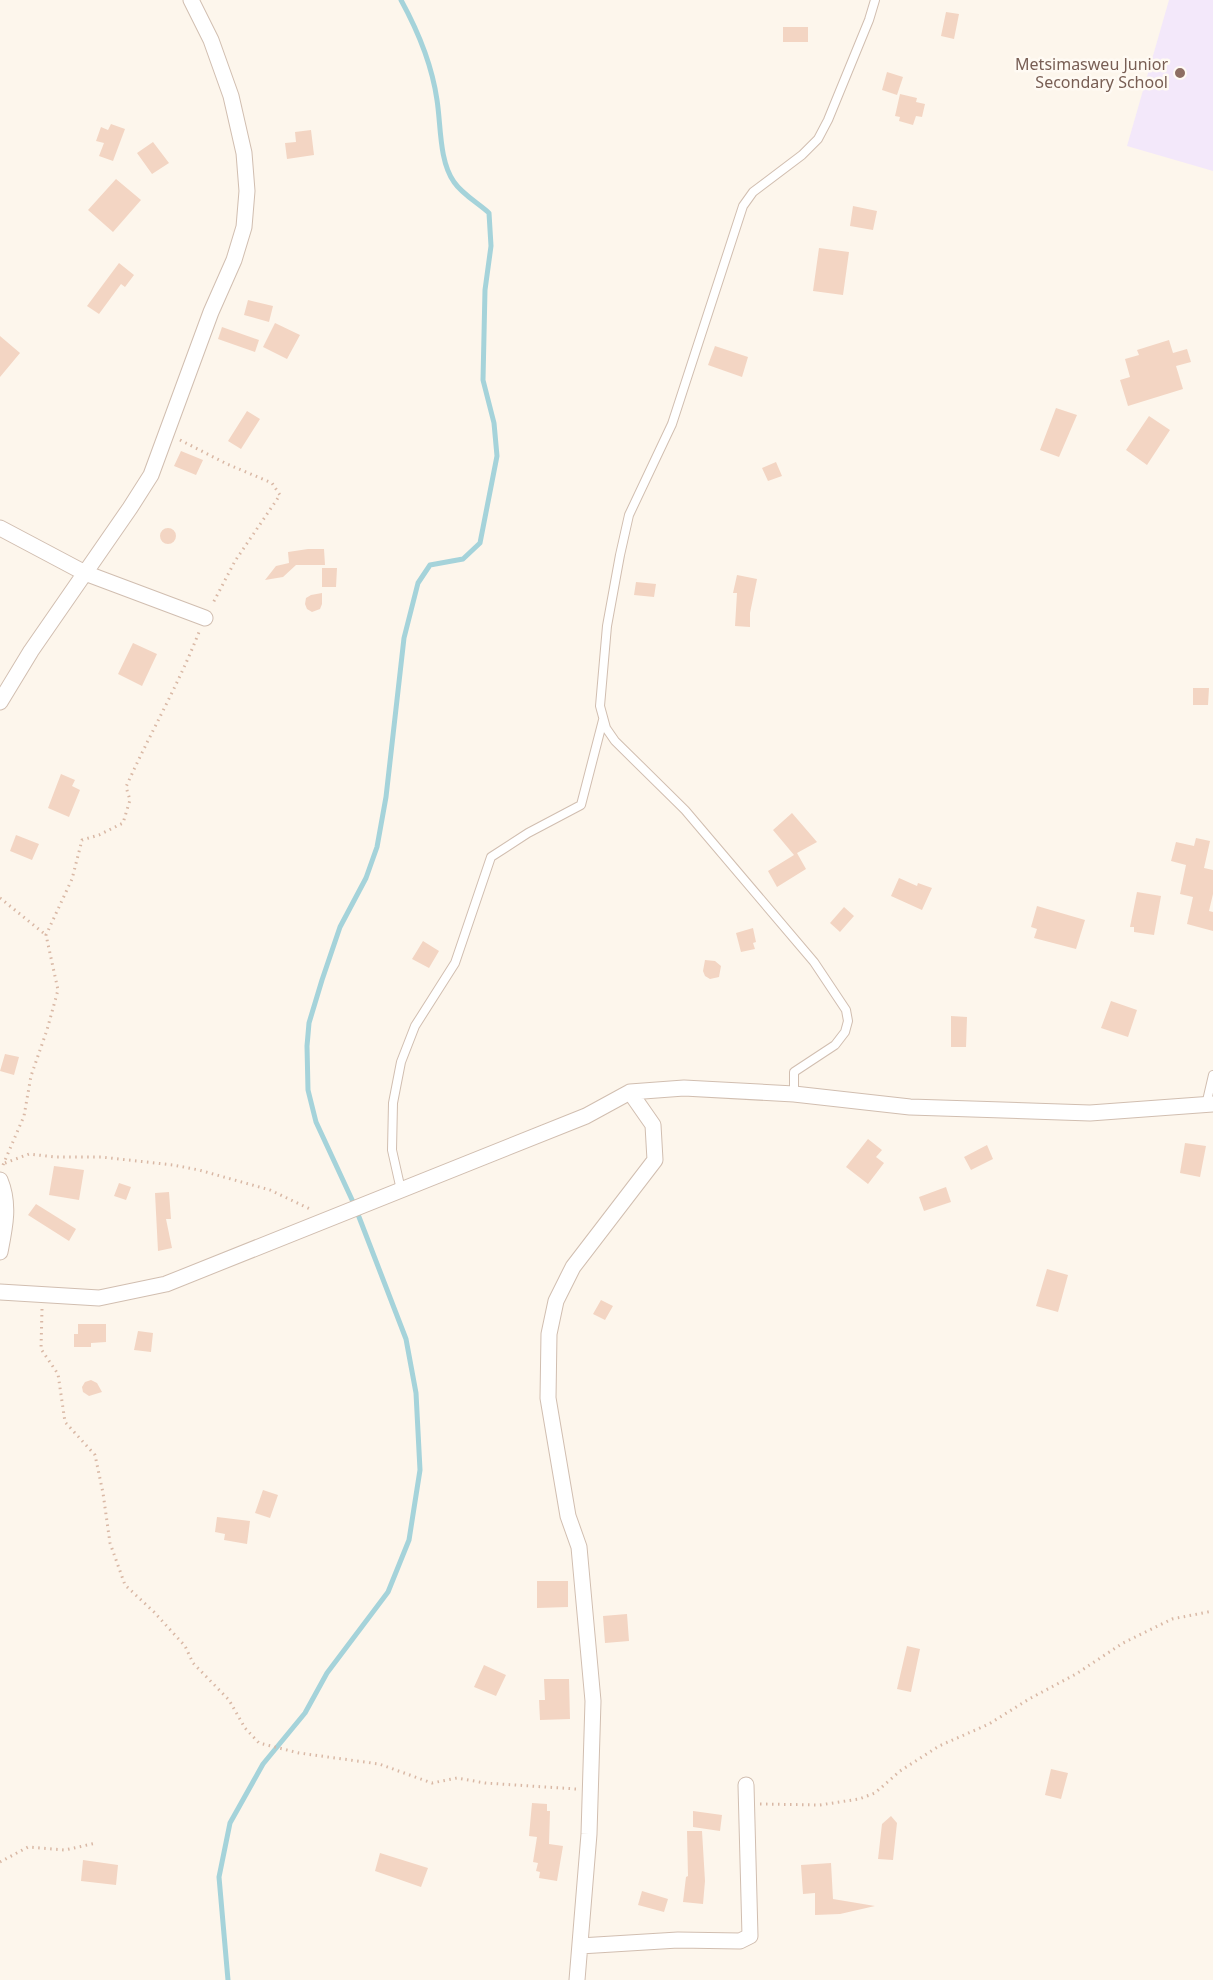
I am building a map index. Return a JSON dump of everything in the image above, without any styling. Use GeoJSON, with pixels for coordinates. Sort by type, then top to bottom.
{"type":"FeatureCollection","features":[{"type":"Feature","properties":{"kind":"street"},"geometry":{"type":"LineString","coordinates":[[0,702],[31,651],[151,475],[211,312],[234,260],[244,227],[247,191],[244,153],[231,96],[211,40],[191,0]]}},
{"type":"Feature","properties":{"kind":"street"},"geometry":{"type":"LineString","coordinates":[[0,528],[85,573],[205,618]]}},
{"type":"Feature","properties":{"kind":"street"},"geometry":{"type":"LineString","coordinates":[[0,1292],[99,1298],[166,1284],[586,1116],[630,1092],[684,1088],[794,1094],[910,1107],[1078,1112],[1210,1105]]}},
{"type":"Feature","properties":{"kind":"street"},"geometry":{"type":"LineString","coordinates":[[577,1980],[590,1791],[592,1689],[579,1547],[568,1516],[548,1398],[549,1334],[556,1301],[573,1267],[655,1160],[653,1125],[630,1092]]}},
{"type":"Feature","properties":{"kind":"street"},"geometry":{"type":"LineString","coordinates":[[0,1180],[6,1195],[5,1228],[0,1252]]}},
{"type":"Feature","properties":{"kind":"street"},"geometry":{"type":"LineString","coordinates":[[580,1946],[678,1940],[741,1941],[750,1936],[746,1785]]}},
{"type":"Feature","properties":{"kind":"lane"},"geometry":{"type":"LineString","coordinates":[[794,1094],[794,1072],[835,1045],[845,1032],[848,1021],[846,1010],[814,962],[685,810],[615,741],[606,728],[600,706],[607,626],[629,514],[672,424],[743,206],[753,192],[802,155],[818,139],[828,120],[875,0]]}},
{"type":"Feature","properties":{"kind":"lane"},"geometry":{"type":"LineString","coordinates":[[394,1193],[393,1103],[401,1062],[415,1026],[455,963],[491,857],[528,833],[580,805],[603,718]]}},
{"type":"Feature","properties":{"kind":"lane"},"geometry":{"type":"LineString","coordinates":[[1210,1105],[1213,1076]]}},
{"type":"Feature","properties":{"kind":"path"},"geometry":{"type":"LineString","coordinates":[[0,1172],[24,1116],[31,1076],[58,990],[46,935],[72,879],[82,840],[99,835],[123,823],[130,800],[126,787],[142,750],[185,670],[205,618],[235,561],[280,495],[272,483],[226,464],[167,434]]}},
{"type":"Feature","properties":{"kind":"path"},"geometry":{"type":"LineString","coordinates":[[0,898],[46,935]]}},
{"type":"Feature","properties":{"kind":"path"},"geometry":{"type":"LineString","coordinates":[[4,1163],[29,1154],[55,1157],[100,1157],[190,1168],[270,1190],[311,1209],[326,1219]]}},
{"type":"Feature","properties":{"kind":"path"},"geometry":{"type":"LineString","coordinates":[[42,1294],[41,1349],[58,1374],[65,1422],[95,1455],[110,1543],[125,1585],[185,1646],[193,1663],[229,1700],[245,1728],[259,1743],[299,1753],[379,1764],[432,1783],[457,1778],[485,1783],[590,1791]]}},
{"type":"Feature","properties":{"kind":"path"},"geometry":{"type":"LineString","coordinates":[[747,1804],[820,1805],[859,1799],[875,1793],[900,1771],[939,1746],[989,1724],[1076,1674],[1123,1643],[1172,1619],[1213,1611]]}},
{"type":"Feature","properties":{"kind":"path"},"geometry":{"type":"LineString","coordinates":[[0,1862],[28,1847],[65,1850],[96,1844]]}},
{"type":"Feature","properties":{"kind":"shaded area","name":"Metsimasweu Junior Secondary School"},"geometry":{"type":"Polygon","coordinates":[[[1169,0],[1213,0],[1213,171],[1127,146],[1169,0]]]}},
{"type":"Feature","properties":{"kind":"building"},"geometry":{"type":"Polygon","coordinates":[[[946,12],[959,14],[954,39],[941,36],[946,12]]]}},
{"type":"Feature","properties":{"kind":"building"},"geometry":{"type":"Polygon","coordinates":[[[783,27],[808,27],[808,42],[783,42],[783,27]]]}},
{"type":"Feature","properties":{"kind":"building"},"geometry":{"type":"Polygon","coordinates":[[[887,72],[903,77],[897,95],[882,90],[887,72]]]}},
{"type":"Feature","properties":{"kind":"building"},"geometry":{"type":"Polygon","coordinates":[[[900,94],[917,98],[916,102],[925,104],[922,117],[916,116],[913,125],[899,121],[900,117],[895,116],[900,94]]]}},
{"type":"Feature","properties":{"kind":"building"},"geometry":{"type":"Polygon","coordinates":[[[111,124],[125,129],[113,161],[99,156],[104,143],[96,141],[101,127],[108,130],[111,124]]]}},
{"type":"Feature","properties":{"kind":"building"},"geometry":{"type":"Polygon","coordinates":[[[311,130],[314,155],[287,159],[285,143],[296,142],[295,132],[311,130]]]}},
{"type":"Feature","properties":{"kind":"building"},"geometry":{"type":"Polygon","coordinates":[[[153,142],[169,163],[152,174],[137,153],[153,142]]]}},
{"type":"Feature","properties":{"kind":"building"},"geometry":{"type":"Polygon","coordinates":[[[116,179],[141,200],[113,232],[88,210],[116,179]]]}},
{"type":"Feature","properties":{"kind":"building"},"geometry":{"type":"Polygon","coordinates":[[[853,206],[877,211],[873,230],[850,226],[853,206]]]}},
{"type":"Feature","properties":{"kind":"building"},"geometry":{"type":"Polygon","coordinates":[[[819,248],[849,252],[843,295],[813,291],[819,248]]]}},
{"type":"Feature","properties":{"kind":"building"},"geometry":{"type":"Polygon","coordinates":[[[119,263],[134,275],[125,287],[121,284],[99,314],[87,306],[119,263]]]}},
{"type":"Feature","properties":{"kind":"building"},"geometry":{"type":"Polygon","coordinates":[[[248,300],[273,306],[269,322],[244,315],[248,300]]]}},
{"type":"Feature","properties":{"kind":"building"},"geometry":{"type":"Polygon","coordinates":[[[275,323],[300,335],[287,359],[263,347],[275,323]]]}},
{"type":"Feature","properties":{"kind":"building"},"geometry":{"type":"Polygon","coordinates":[[[222,327],[259,340],[255,352],[218,339],[222,327]]]}},
{"type":"Feature","properties":{"kind":"building"},"geometry":{"type":"Polygon","coordinates":[[[0,336],[20,353],[0,377],[0,336]]]}},
{"type":"Feature","properties":{"kind":"building"},"geometry":{"type":"Polygon","coordinates":[[[1169,340],[1173,353],[1187,349],[1191,362],[1176,366],[1183,389],[1128,406],[1120,380],[1130,377],[1125,359],[1139,355],[1137,350],[1169,340]]]}},
{"type":"Feature","properties":{"kind":"building"},"geometry":{"type":"Polygon","coordinates":[[[715,346],[748,357],[742,377],[708,365],[715,346]]]}},
{"type":"Feature","properties":{"kind":"building"},"geometry":{"type":"Polygon","coordinates":[[[1056,408],[1077,415],[1059,457],[1040,450],[1056,408]]]}},
{"type":"Feature","properties":{"kind":"building"},"geometry":{"type":"Polygon","coordinates":[[[247,411],[260,419],[241,449],[228,441],[247,411]]]}},
{"type":"Feature","properties":{"kind":"building"},"geometry":{"type":"Polygon","coordinates":[[[1149,416],[1170,430],[1147,465],[1126,450],[1149,416]]]}},
{"type":"Feature","properties":{"kind":"building"},"geometry":{"type":"Polygon","coordinates":[[[181,451],[203,460],[196,475],[174,466],[181,451]]]}},
{"type":"Feature","properties":{"kind":"building"},"geometry":{"type":"Polygon","coordinates":[[[776,462],[782,476],[768,481],[762,468],[776,462]]]}},
{"type":"Feature","properties":{"kind":"building"},"geometry":{"type":"Polygon","coordinates":[[[168,528],[174,530],[176,536],[174,542],[168,544],[162,542],[160,536],[162,530],[168,528]]]}},
{"type":"Feature","properties":{"kind":"building"},"geometry":{"type":"Polygon","coordinates":[[[324,549],[325,565],[296,565],[283,577],[265,580],[276,566],[289,563],[288,552],[324,549]]]}},
{"type":"Feature","properties":{"kind":"building"},"geometry":{"type":"Polygon","coordinates":[[[322,568],[337,568],[336,587],[322,587],[322,568]]]}},
{"type":"Feature","properties":{"kind":"building"},"geometry":{"type":"Polygon","coordinates":[[[737,575],[757,579],[750,613],[750,627],[735,626],[737,593],[733,593],[737,575]]]}},
{"type":"Feature","properties":{"kind":"building"},"geometry":{"type":"Polygon","coordinates":[[[636,582],[656,584],[654,597],[634,595],[636,582]]]}},
{"type":"Feature","properties":{"kind":"building"},"geometry":{"type":"Polygon","coordinates":[[[322,593],[320,609],[312,612],[307,609],[306,598],[322,593]]]}},
{"type":"Feature","properties":{"kind":"building"},"geometry":{"type":"Polygon","coordinates":[[[133,643],[157,654],[142,686],[118,674],[133,643]]]}},
{"type":"Feature","properties":{"kind":"building"},"geometry":{"type":"Polygon","coordinates":[[[1193,688],[1209,688],[1208,705],[1193,705],[1193,688]]]}},
{"type":"Feature","properties":{"kind":"building"},"geometry":{"type":"Polygon","coordinates":[[[61,774],[75,780],[72,786],[80,790],[69,817],[48,808],[61,774]]]}},
{"type":"Feature","properties":{"kind":"building"},"geometry":{"type":"Polygon","coordinates":[[[792,813],[817,842],[797,853],[806,869],[777,887],[768,871],[794,855],[773,830],[792,813]]]}},
{"type":"Feature","properties":{"kind":"building"},"geometry":{"type":"Polygon","coordinates":[[[16,835],[39,844],[32,860],[10,851],[16,835]]]}},
{"type":"Feature","properties":{"kind":"building"},"geometry":{"type":"Polygon","coordinates":[[[1196,838],[1210,841],[1204,868],[1213,870],[1213,894],[1209,911],[1213,912],[1213,931],[1187,924],[1193,897],[1180,894],[1186,865],[1171,861],[1176,842],[1194,846],[1196,838]]]}},
{"type":"Feature","properties":{"kind":"building"},"geometry":{"type":"Polygon","coordinates":[[[899,878],[917,886],[918,883],[932,888],[922,910],[891,896],[899,878]]]}},
{"type":"Feature","properties":{"kind":"building"},"geometry":{"type":"Polygon","coordinates":[[[1137,892],[1161,896],[1154,935],[1134,932],[1134,927],[1130,927],[1137,892]]]}},
{"type":"Feature","properties":{"kind":"building"},"geometry":{"type":"Polygon","coordinates":[[[1037,906],[1085,920],[1076,949],[1034,938],[1037,929],[1031,927],[1037,906]]]}},
{"type":"Feature","properties":{"kind":"building"},"geometry":{"type":"Polygon","coordinates":[[[844,907],[854,916],[840,932],[830,923],[844,907]]]}},
{"type":"Feature","properties":{"kind":"building"},"geometry":{"type":"Polygon","coordinates":[[[753,928],[755,949],[741,952],[736,933],[753,928]]]}},
{"type":"Feature","properties":{"kind":"building"},"geometry":{"type":"Polygon","coordinates":[[[423,941],[439,951],[429,968],[412,959],[423,941]]]}},
{"type":"Feature","properties":{"kind":"building"},"geometry":{"type":"Polygon","coordinates":[[[705,960],[715,961],[721,966],[719,977],[710,979],[705,976],[703,971],[705,960]]]}},
{"type":"Feature","properties":{"kind":"building"},"geometry":{"type":"Polygon","coordinates":[[[1111,1001],[1137,1010],[1128,1037],[1101,1028],[1111,1001]]]}},
{"type":"Feature","properties":{"kind":"building"},"geometry":{"type":"Polygon","coordinates":[[[951,1016],[967,1017],[966,1047],[951,1047],[951,1016]]]}},
{"type":"Feature","properties":{"kind":"building"},"geometry":{"type":"Polygon","coordinates":[[[5,1054],[19,1057],[14,1075],[0,1071],[5,1054]]]}},
{"type":"Feature","properties":{"kind":"building"},"geometry":{"type":"Polygon","coordinates":[[[868,1139],[882,1150],[876,1157],[884,1163],[868,1184],[846,1167],[868,1139]]]}},
{"type":"Feature","properties":{"kind":"building"},"geometry":{"type":"Polygon","coordinates":[[[1185,1143],[1206,1146],[1200,1177],[1180,1173],[1185,1143]]]}},
{"type":"Feature","properties":{"kind":"building"},"geometry":{"type":"Polygon","coordinates":[[[987,1145],[993,1159],[971,1170],[964,1157],[987,1145]]]}},
{"type":"Feature","properties":{"kind":"building"},"geometry":{"type":"Polygon","coordinates":[[[54,1166],[84,1170],[79,1200],[49,1195],[54,1166]]]}},
{"type":"Feature","properties":{"kind":"building"},"geometry":{"type":"Polygon","coordinates":[[[119,1183],[131,1187],[126,1200],[114,1196],[119,1183]]]}},
{"type":"Feature","properties":{"kind":"building"},"geometry":{"type":"Polygon","coordinates":[[[946,1187],[951,1202],[924,1211],[919,1197],[946,1187]]]}},
{"type":"Feature","properties":{"kind":"building"},"geometry":{"type":"Polygon","coordinates":[[[169,1192],[171,1219],[166,1219],[172,1248],[158,1251],[155,1193],[169,1192]]]}},
{"type":"Feature","properties":{"kind":"building"},"geometry":{"type":"Polygon","coordinates":[[[36,1204],[76,1229],[69,1241],[28,1215],[36,1204]]]}},
{"type":"Feature","properties":{"kind":"building"},"geometry":{"type":"Polygon","coordinates":[[[1047,1269],[1068,1275],[1058,1312],[1036,1306],[1047,1269]]]}},
{"type":"Feature","properties":{"kind":"building"},"geometry":{"type":"Polygon","coordinates":[[[601,1300],[613,1306],[605,1320],[593,1314],[601,1300]]]}},
{"type":"Feature","properties":{"kind":"building"},"geometry":{"type":"Polygon","coordinates":[[[78,1324],[106,1324],[106,1342],[91,1343],[91,1347],[74,1347],[74,1334],[78,1334],[78,1324]]]}},
{"type":"Feature","properties":{"kind":"building"},"geometry":{"type":"Polygon","coordinates":[[[138,1331],[153,1333],[151,1352],[134,1350],[138,1331]]]}},
{"type":"Feature","properties":{"kind":"building"},"geometry":{"type":"Polygon","coordinates":[[[91,1380],[97,1383],[102,1392],[89,1396],[83,1392],[82,1387],[85,1382],[91,1380]]]}},
{"type":"Feature","properties":{"kind":"building"},"geometry":{"type":"Polygon","coordinates":[[[263,1490],[278,1495],[270,1518],[255,1513],[263,1490]]]}},
{"type":"Feature","properties":{"kind":"building"},"geometry":{"type":"Polygon","coordinates":[[[217,1517],[250,1521],[247,1544],[224,1540],[225,1534],[215,1532],[217,1517]]]}},
{"type":"Feature","properties":{"kind":"building"},"geometry":{"type":"Polygon","coordinates":[[[537,1581],[568,1581],[568,1607],[537,1608],[537,1581]]]}},
{"type":"Feature","properties":{"kind":"building"},"geometry":{"type":"Polygon","coordinates":[[[627,1614],[629,1641],[605,1643],[603,1616],[627,1614]]]}},
{"type":"Feature","properties":{"kind":"building"},"geometry":{"type":"Polygon","coordinates":[[[907,1646],[920,1649],[911,1692],[897,1689],[907,1646]]]}},
{"type":"Feature","properties":{"kind":"building"},"geometry":{"type":"Polygon","coordinates":[[[484,1665],[506,1675],[496,1696],[474,1687],[484,1665]]]}},
{"type":"Feature","properties":{"kind":"building"},"geometry":{"type":"Polygon","coordinates":[[[544,1679],[569,1679],[570,1719],[540,1720],[539,1700],[545,1700],[544,1679]]]}},
{"type":"Feature","properties":{"kind":"building"},"geometry":{"type":"Polygon","coordinates":[[[1051,1769],[1068,1773],[1061,1799],[1045,1795],[1051,1769]]]}},
{"type":"Feature","properties":{"kind":"building"},"geometry":{"type":"Polygon","coordinates":[[[532,1803],[547,1804],[547,1811],[550,1811],[549,1844],[563,1846],[557,1881],[539,1878],[540,1872],[536,1871],[538,1863],[533,1862],[537,1837],[529,1836],[532,1803]]]}},
{"type":"Feature","properties":{"kind":"building"},"geometry":{"type":"Polygon","coordinates":[[[693,1811],[722,1815],[720,1831],[693,1827],[693,1811]]]}},
{"type":"Feature","properties":{"kind":"building"},"geometry":{"type":"Polygon","coordinates":[[[891,1816],[897,1823],[893,1860],[878,1859],[882,1824],[891,1816]]]}},
{"type":"Feature","properties":{"kind":"building"},"geometry":{"type":"Polygon","coordinates":[[[687,1831],[702,1831],[705,1881],[703,1904],[683,1902],[688,1876],[687,1831]]]}},
{"type":"Feature","properties":{"kind":"building"},"geometry":{"type":"Polygon","coordinates":[[[380,1853],[428,1868],[421,1887],[375,1871],[380,1853]]]}},
{"type":"Feature","properties":{"kind":"building"},"geometry":{"type":"Polygon","coordinates":[[[83,1860],[118,1865],[116,1885],[81,1881],[83,1860]]]}},
{"type":"Feature","properties":{"kind":"building"},"geometry":{"type":"Polygon","coordinates":[[[831,1863],[833,1899],[875,1906],[840,1914],[815,1915],[815,1893],[803,1894],[801,1865],[831,1863]]]}},
{"type":"Feature","properties":{"kind":"building"},"geometry":{"type":"Polygon","coordinates":[[[642,1891],[668,1899],[664,1912],[638,1905],[642,1891]]]}},
{"type":"Feature","properties":{"kind":"waterway"},"geometry":{"type":"LineString","coordinates":[[228,1980],[219,1877],[230,1823],[263,1764],[305,1713],[327,1673],[388,1592],[409,1540],[420,1470],[416,1393],[406,1339],[354,1204],[316,1122],[308,1090],[307,1046],[309,1023],[340,927],[366,878],[377,847],[386,797],[404,638],[418,583],[430,565],[463,559],[480,543],[497,456],[494,423],[483,380],[485,290],[491,246],[489,213],[461,190],[449,173],[441,142],[432,74],[419,36],[401,0]]}},
{"type":"Feature","properties":{"kind":"place","name":"Metsimasweu Junior Secondary School"},"geometry":{"type":"Point","coordinates":[1180,73]}}]}
